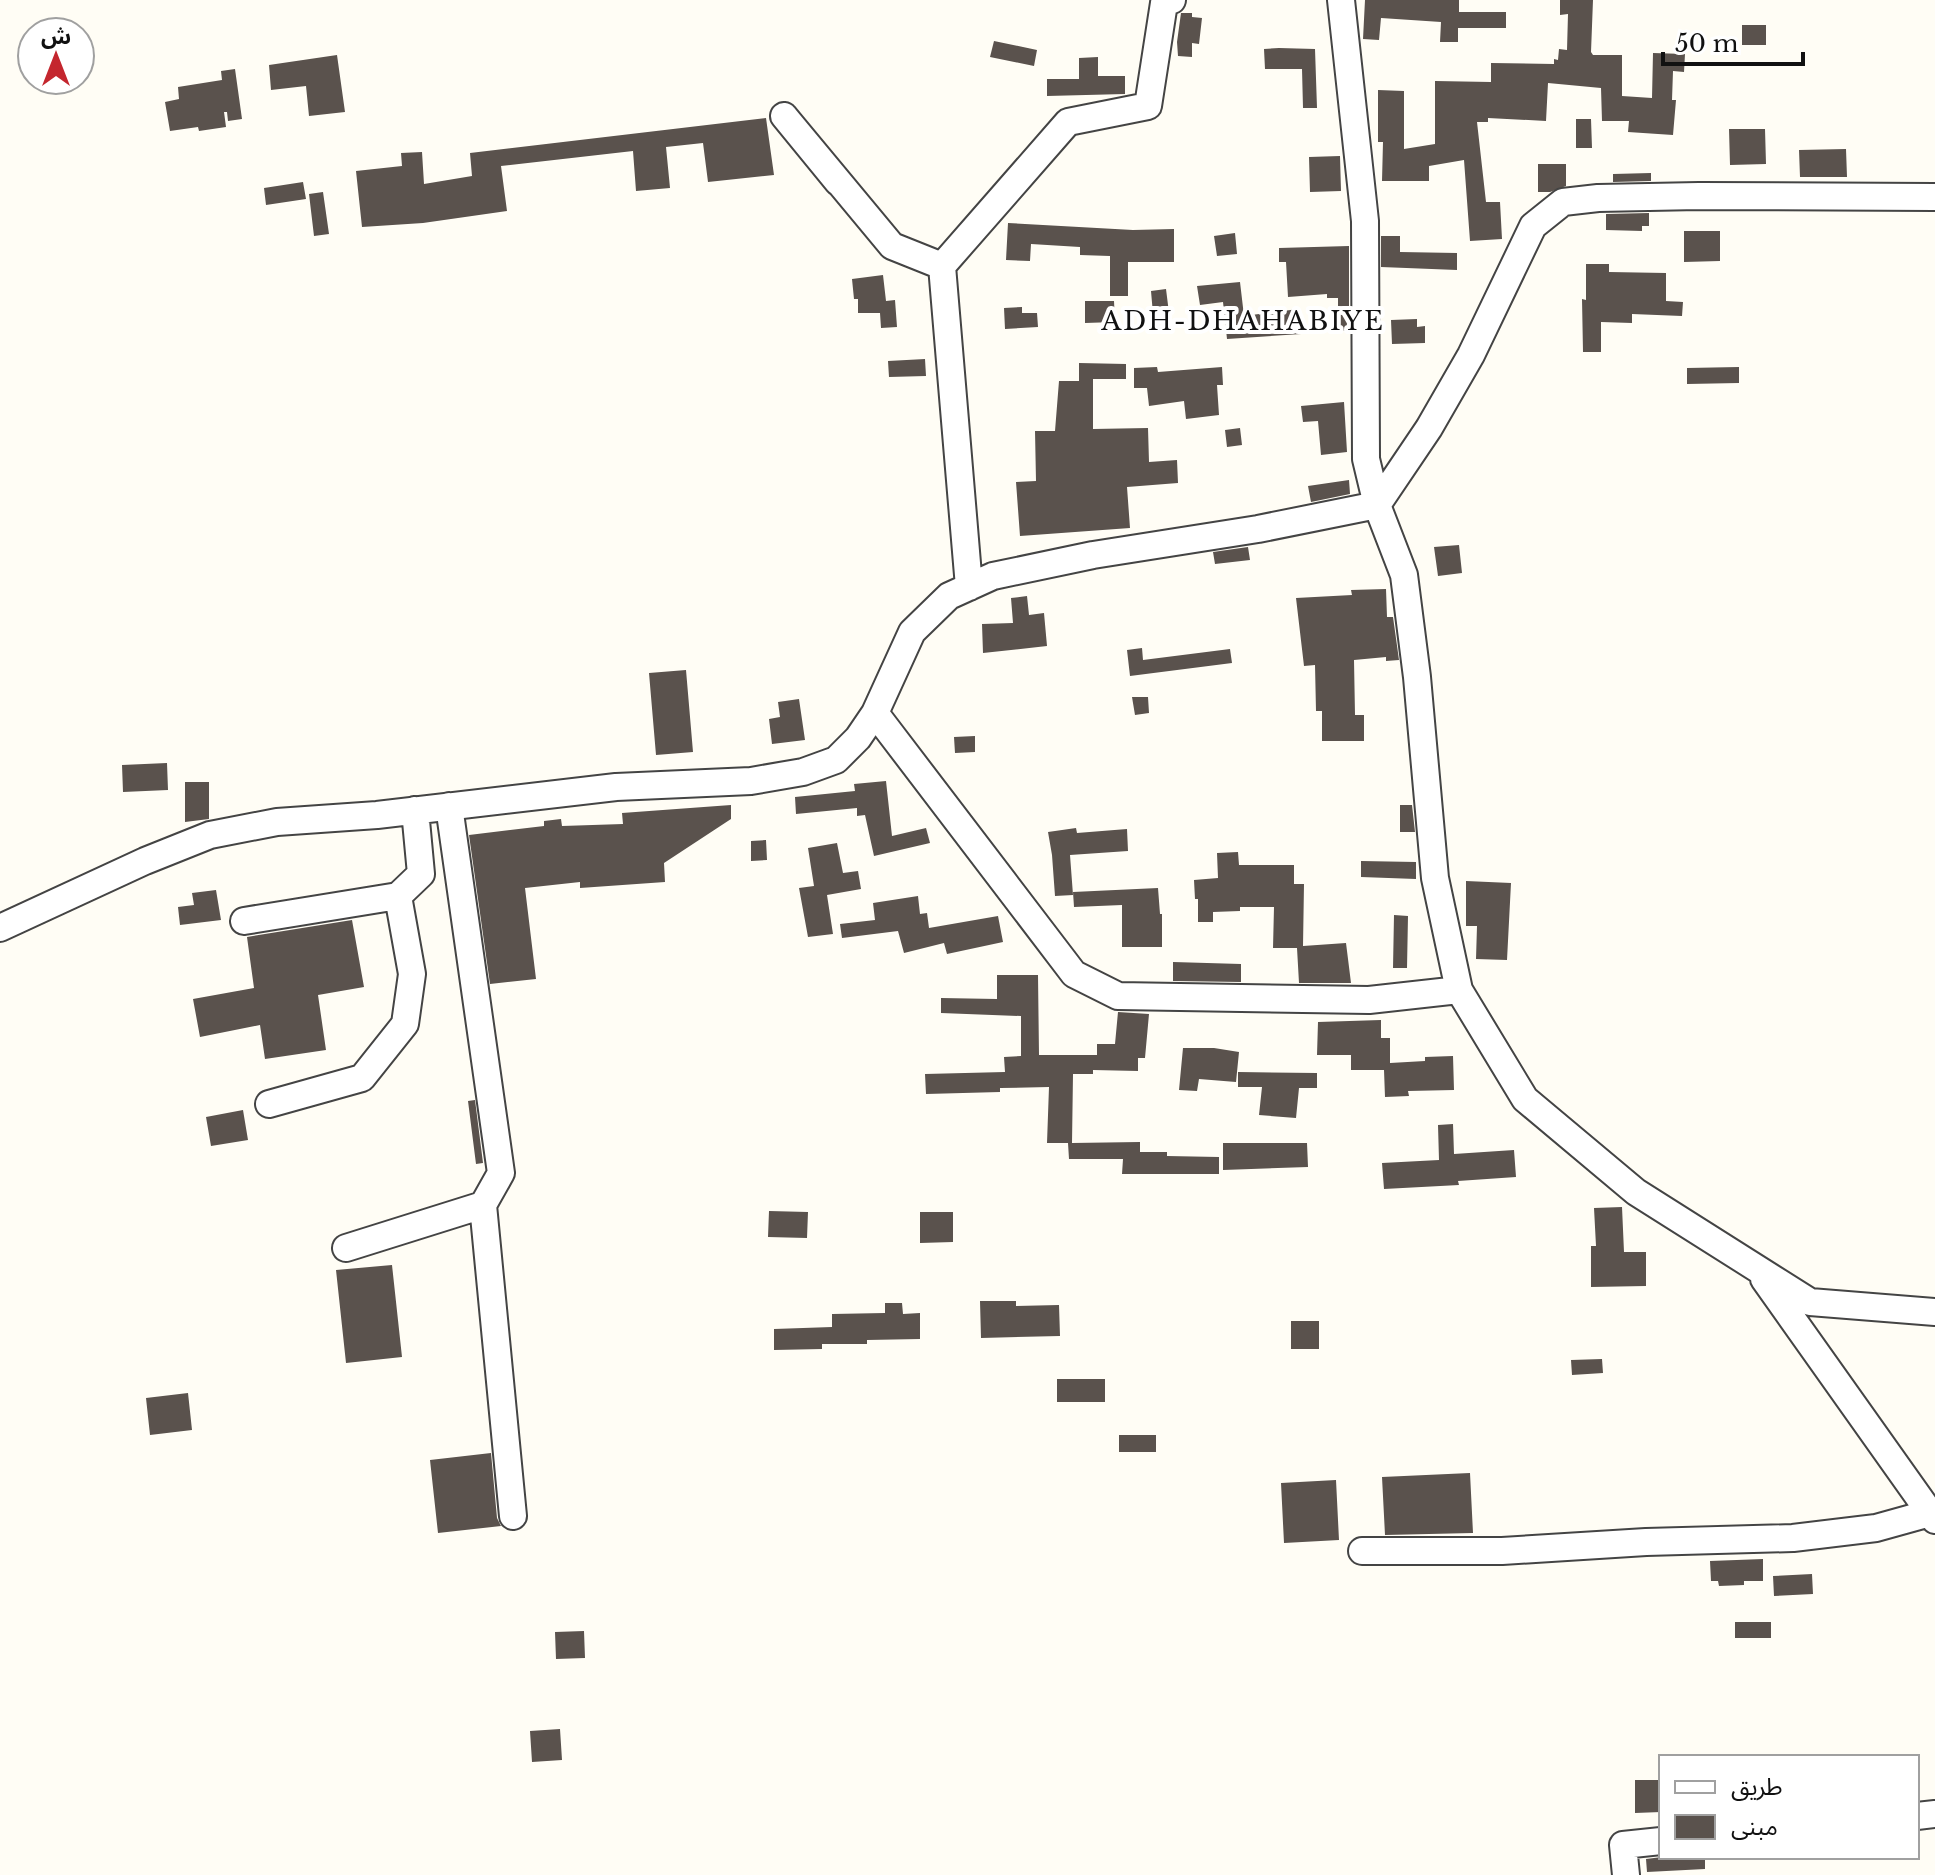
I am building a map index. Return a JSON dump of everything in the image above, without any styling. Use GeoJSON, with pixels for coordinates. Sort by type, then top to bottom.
{"type":"FeatureCollection","features":[{"type":"Feature","properties":{"kind":"street"},"geometry":{"type":"LineString","coordinates":[[969,587],[942,266],[1068,122],[1148,106],[1164,3],[1172,0]]}},
{"type":"Feature","properties":{"kind":"street"},"geometry":{"type":"LineString","coordinates":[[1341,0],[1365,221],[1366,459],[1377,505],[1404,575],[1417,677],[1435,878],[1459,990],[1525,1099],[1636,1192],[1810,1302],[1935,1312]]}},
{"type":"Feature","properties":{"kind":"street"},"geometry":{"type":"LineString","coordinates":[[838,182],[784,116],[892,246],[942,266]]}},
{"type":"Feature","properties":{"kind":"street"},"geometry":{"type":"LineString","coordinates":[[0,928],[145,861],[210,835],[277,822],[616,787],[751,781],[803,772],[836,760],[858,738],[875,713],[912,632],[949,596],[993,576],[1093,555],[1258,529],[1377,505],[1429,428],[1471,355],[1533,226],[1563,202],[1598,198],[1699,196],[1935,197]]}},
{"type":"Feature","properties":{"kind":"street"},"geometry":{"type":"LineString","coordinates":[[875,713],[1074,974],[1118,996],[1369,1000],[1459,990]]}},
{"type":"Feature","properties":{"kind":"street"},"geometry":{"type":"LineString","coordinates":[[449,806],[501,1173],[483,1205],[513,1516]]}},
{"type":"Feature","properties":{"kind":"street"},"geometry":{"type":"LineString","coordinates":[[244,921],[398,896],[421,874],[415,810]]}},
{"type":"Feature","properties":{"kind":"street"},"geometry":{"type":"LineString","coordinates":[[269,1104],[362,1078],[405,1024],[412,974],[398,896]]}},
{"type":"Feature","properties":{"kind":"street"},"geometry":{"type":"LineString","coordinates":[[346,1248],[483,1205]]}},
{"type":"Feature","properties":{"kind":"street"},"geometry":{"type":"LineString","coordinates":[[1362,1551],[1502,1551],[1646,1542],[1793,1538],[1876,1528],[1933,1516],[1758,1269]]}},
{"type":"Feature","properties":{"kind":"street"},"geometry":{"type":"LineString","coordinates":[[1626,1875],[1623,1845],[1659,1841]]}},
{"type":"Feature","properties":{"kind":"building"},"geometry":{"type":"Polygon","coordinates":[[[1365,0],[1459,0],[1459,12],[1506,12],[1506,28],[1458,28],[1458,42],[1440,42],[1441,22],[1381,18],[1379,40],[1363,39],[1365,0]]]}},
{"type":"Feature","properties":{"kind":"building"},"geometry":{"type":"Polygon","coordinates":[[[1560,0],[1593,0],[1591,52],[1593,55],[1622,55],[1622,96],[1652,98],[1653,53],[1685,54],[1684,72],[1673,71],[1672,100],[1676,100],[1673,135],[1628,132],[1629,121],[1602,121],[1601,88],[1548,83],[1546,121],[1488,118],[1488,122],[1477,122],[1486,202],[1500,202],[1502,239],[1470,241],[1464,160],[1429,166],[1429,181],[1382,181],[1383,142],[1378,142],[1378,90],[1404,91],[1404,149],[1435,144],[1435,81],[1491,82],[1491,63],[1554,64],[1554,59],[1558,60],[1559,49],[1567,50],[1568,14],[1560,15],[1560,0]]]}},
{"type":"Feature","properties":{"kind":"building"},"geometry":{"type":"Polygon","coordinates":[[[1181,13],[1192,13],[1192,17],[1202,18],[1199,44],[1192,43],[1192,57],[1178,56],[1181,13]]]}},
{"type":"Feature","properties":{"kind":"building"},"geometry":{"type":"Polygon","coordinates":[[[1742,25],[1766,25],[1766,45],[1742,45],[1742,25]]]}},
{"type":"Feature","properties":{"kind":"building"},"geometry":{"type":"Polygon","coordinates":[[[994,41],[1037,50],[1034,66],[990,57],[994,41]]]}},
{"type":"Feature","properties":{"kind":"building"},"geometry":{"type":"Polygon","coordinates":[[[1264,49],[1315,49],[1317,108],[1303,108],[1302,69],[1265,69],[1264,49]]]}},
{"type":"Feature","properties":{"kind":"building"},"geometry":{"type":"Polygon","coordinates":[[[337,55],[345,112],[309,116],[306,86],[271,90],[269,65],[337,55]]]}},
{"type":"Feature","properties":{"kind":"building"},"geometry":{"type":"Polygon","coordinates":[[[1098,57],[1098,76],[1125,76],[1125,94],[1047,96],[1047,79],[1079,79],[1079,58],[1098,57]]]}},
{"type":"Feature","properties":{"kind":"building"},"geometry":{"type":"Polygon","coordinates":[[[235,69],[242,119],[228,121],[227,112],[224,112],[226,127],[170,131],[165,102],[179,99],[178,87],[222,80],[221,71],[235,69]]]}},
{"type":"Feature","properties":{"kind":"building"},"geometry":{"type":"Polygon","coordinates":[[[766,118],[774,175],[708,182],[703,143],[666,147],[670,188],[636,191],[633,151],[501,166],[507,211],[423,223],[362,227],[356,171],[402,166],[401,153],[422,152],[424,184],[472,176],[470,153],[766,118]]]}},
{"type":"Feature","properties":{"kind":"building"},"geometry":{"type":"Polygon","coordinates":[[[1576,119],[1591,119],[1592,148],[1576,148],[1576,119]]]}},
{"type":"Feature","properties":{"kind":"building"},"geometry":{"type":"Polygon","coordinates":[[[1729,129],[1765,129],[1766,164],[1730,165],[1729,129]]]}},
{"type":"Feature","properties":{"kind":"building"},"geometry":{"type":"Polygon","coordinates":[[[1846,149],[1847,177],[1800,177],[1799,150],[1846,149]]]}},
{"type":"Feature","properties":{"kind":"building"},"geometry":{"type":"Polygon","coordinates":[[[1340,156],[1341,191],[1310,192],[1309,157],[1340,156]]]}},
{"type":"Feature","properties":{"kind":"building"},"geometry":{"type":"Polygon","coordinates":[[[1538,164],[1566,164],[1566,186],[1550,192],[1538,192],[1538,164]]]}},
{"type":"Feature","properties":{"kind":"building"},"geometry":{"type":"Polygon","coordinates":[[[1651,173],[1651,181],[1613,182],[1613,174],[1651,173]]]}},
{"type":"Feature","properties":{"kind":"building"},"geometry":{"type":"Polygon","coordinates":[[[303,182],[306,199],[266,205],[264,188],[303,182]]]}},
{"type":"Feature","properties":{"kind":"building"},"geometry":{"type":"Polygon","coordinates":[[[323,192],[329,234],[314,236],[309,194],[323,192]]]}},
{"type":"Feature","properties":{"kind":"building"},"geometry":{"type":"Polygon","coordinates":[[[1649,213],[1649,226],[1642,226],[1642,231],[1606,230],[1606,214],[1649,213]]]}},
{"type":"Feature","properties":{"kind":"building"},"geometry":{"type":"Polygon","coordinates":[[[1008,223],[1133,230],[1174,229],[1174,262],[1128,262],[1128,296],[1110,296],[1110,256],[1080,255],[1080,247],[1031,244],[1030,261],[1006,260],[1008,223]]]}},
{"type":"Feature","properties":{"kind":"building"},"geometry":{"type":"Polygon","coordinates":[[[1684,231],[1720,231],[1720,261],[1684,262],[1684,231]]]}},
{"type":"Feature","properties":{"kind":"building"},"geometry":{"type":"Polygon","coordinates":[[[1235,233],[1237,254],[1217,256],[1214,236],[1235,233]]]}},
{"type":"Feature","properties":{"kind":"building"},"geometry":{"type":"Polygon","coordinates":[[[1381,236],[1400,236],[1400,252],[1457,253],[1457,270],[1381,267],[1381,236]]]}},
{"type":"Feature","properties":{"kind":"building"},"geometry":{"type":"Polygon","coordinates":[[[1349,246],[1349,331],[1338,330],[1338,298],[1327,298],[1327,294],[1288,297],[1286,262],[1279,262],[1279,248],[1349,246]]]}},
{"type":"Feature","properties":{"kind":"building"},"geometry":{"type":"Polygon","coordinates":[[[1586,264],[1609,264],[1609,272],[1666,273],[1666,301],[1683,302],[1682,316],[1632,314],[1632,323],[1601,322],[1601,352],[1583,352],[1582,299],[1586,300],[1586,264]]]}},
{"type":"Feature","properties":{"kind":"building"},"geometry":{"type":"Polygon","coordinates":[[[883,275],[886,301],[895,300],[897,327],[881,328],[880,313],[858,313],[858,299],[854,299],[852,279],[883,275]]]}},
{"type":"Feature","properties":{"kind":"building"},"geometry":{"type":"Polygon","coordinates":[[[1240,282],[1244,316],[1298,309],[1301,334],[1227,339],[1223,302],[1200,305],[1197,286],[1240,282]]]}},
{"type":"Feature","properties":{"kind":"building"},"geometry":{"type":"Polygon","coordinates":[[[1166,289],[1169,313],[1153,314],[1151,291],[1166,289]]]}},
{"type":"Feature","properties":{"kind":"building"},"geometry":{"type":"Polygon","coordinates":[[[1085,301],[1114,301],[1115,322],[1085,323],[1085,301]]]}},
{"type":"Feature","properties":{"kind":"building"},"geometry":{"type":"Polygon","coordinates":[[[1022,307],[1022,313],[1037,313],[1038,327],[1005,329],[1004,308],[1022,307]]]}},
{"type":"Feature","properties":{"kind":"building"},"geometry":{"type":"Polygon","coordinates":[[[1417,319],[1417,327],[1425,326],[1425,343],[1392,344],[1391,320],[1417,319]]]}},
{"type":"Feature","properties":{"kind":"building"},"geometry":{"type":"Polygon","coordinates":[[[925,359],[926,376],[889,377],[888,361],[925,359]]]}},
{"type":"Feature","properties":{"kind":"building"},"geometry":{"type":"Polygon","coordinates":[[[1079,363],[1126,364],[1126,379],[1093,379],[1093,429],[1148,428],[1149,462],[1177,460],[1178,483],[1127,487],[1130,528],[1020,536],[1016,482],[1036,481],[1035,431],[1055,431],[1059,381],[1079,381],[1079,363]]]}},
{"type":"Feature","properties":{"kind":"building"},"geometry":{"type":"Polygon","coordinates":[[[1157,367],[1158,372],[1222,367],[1223,385],[1217,385],[1219,415],[1186,419],[1184,401],[1149,406],[1147,388],[1134,388],[1134,368],[1157,367]]]}},
{"type":"Feature","properties":{"kind":"building"},"geometry":{"type":"Polygon","coordinates":[[[1739,367],[1739,383],[1687,384],[1687,368],[1739,367]]]}},
{"type":"Feature","properties":{"kind":"building"},"geometry":{"type":"Polygon","coordinates":[[[1344,402],[1347,452],[1321,455],[1318,421],[1303,422],[1301,406],[1344,402]]]}},
{"type":"Feature","properties":{"kind":"building"},"geometry":{"type":"Polygon","coordinates":[[[1240,428],[1242,445],[1227,447],[1225,430],[1240,428]]]}},
{"type":"Feature","properties":{"kind":"building"},"geometry":{"type":"Polygon","coordinates":[[[1349,480],[1350,494],[1311,502],[1308,486],[1349,480]]]}},
{"type":"Feature","properties":{"kind":"building"},"geometry":{"type":"Polygon","coordinates":[[[1459,545],[1462,573],[1438,576],[1434,547],[1459,545]]]}},
{"type":"Feature","properties":{"kind":"building"},"geometry":{"type":"Polygon","coordinates":[[[1248,547],[1250,560],[1215,564],[1213,552],[1248,547]]]}},
{"type":"Feature","properties":{"kind":"building"},"geometry":{"type":"Polygon","coordinates":[[[1386,589],[1387,617],[1393,617],[1399,660],[1386,661],[1386,657],[1354,660],[1355,715],[1364,715],[1364,741],[1322,741],[1322,711],[1316,711],[1315,665],[1304,666],[1296,598],[1352,595],[1351,590],[1386,589]]]}},
{"type":"Feature","properties":{"kind":"building"},"geometry":{"type":"Polygon","coordinates":[[[1027,596],[1029,615],[1044,613],[1047,646],[983,653],[982,624],[1013,623],[1011,598],[1027,596]]]}},
{"type":"Feature","properties":{"kind":"building"},"geometry":{"type":"Polygon","coordinates":[[[1142,648],[1143,660],[1230,649],[1232,663],[1130,676],[1127,650],[1142,648]]]}},
{"type":"Feature","properties":{"kind":"building"},"geometry":{"type":"Polygon","coordinates":[[[686,670],[693,752],[656,755],[649,673],[686,670]]]}},
{"type":"Feature","properties":{"kind":"building"},"geometry":{"type":"Polygon","coordinates":[[[1132,697],[1148,697],[1149,713],[1135,715],[1132,697]]]}},
{"type":"Feature","properties":{"kind":"building"},"geometry":{"type":"Polygon","coordinates":[[[799,699],[805,740],[772,744],[769,719],[780,717],[778,702],[799,699]]]}},
{"type":"Feature","properties":{"kind":"building"},"geometry":{"type":"Polygon","coordinates":[[[975,736],[975,752],[955,753],[954,737],[975,736]]]}},
{"type":"Feature","properties":{"kind":"building"},"geometry":{"type":"Polygon","coordinates":[[[167,763],[168,790],[123,792],[122,765],[167,763]]]}},
{"type":"Feature","properties":{"kind":"building"},"geometry":{"type":"Polygon","coordinates":[[[886,781],[892,836],[926,828],[930,843],[874,856],[865,815],[857,816],[857,808],[796,814],[795,797],[855,791],[854,784],[886,781]]]}},
{"type":"Feature","properties":{"kind":"building"},"geometry":{"type":"Polygon","coordinates":[[[185,782],[209,782],[209,819],[185,822],[185,782]]]}},
{"type":"Feature","properties":{"kind":"building"},"geometry":{"type":"Polygon","coordinates":[[[731,805],[731,819],[664,863],[665,882],[580,888],[580,882],[525,888],[536,979],[490,984],[469,835],[544,826],[544,821],[561,819],[562,826],[623,824],[622,813],[731,805]]]}},
{"type":"Feature","properties":{"kind":"building"},"geometry":{"type":"Polygon","coordinates":[[[1400,805],[1412,805],[1415,832],[1400,832],[1400,805]]]}},
{"type":"Feature","properties":{"kind":"building"},"geometry":{"type":"Polygon","coordinates":[[[1076,828],[1077,833],[1127,829],[1128,851],[1070,855],[1073,895],[1055,896],[1048,832],[1076,828]]]}},
{"type":"Feature","properties":{"kind":"building"},"geometry":{"type":"Polygon","coordinates":[[[766,840],[767,860],[751,861],[751,841],[766,840]]]}},
{"type":"Feature","properties":{"kind":"building"},"geometry":{"type":"Polygon","coordinates":[[[837,843],[843,873],[858,871],[861,889],[827,895],[833,934],[808,937],[799,888],[814,886],[808,848],[837,843]]]}},
{"type":"Feature","properties":{"kind":"building"},"geometry":{"type":"Polygon","coordinates":[[[1238,852],[1239,865],[1294,865],[1294,884],[1304,884],[1303,946],[1346,943],[1351,983],[1299,983],[1297,948],[1273,948],[1274,907],[1240,907],[1240,911],[1213,912],[1213,922],[1198,922],[1194,880],[1218,878],[1217,853],[1238,852]]]}},
{"type":"Feature","properties":{"kind":"building"},"geometry":{"type":"Polygon","coordinates":[[[1361,861],[1416,862],[1416,879],[1361,877],[1361,861]]]}},
{"type":"Feature","properties":{"kind":"building"},"geometry":{"type":"Polygon","coordinates":[[[1466,881],[1511,883],[1507,960],[1476,959],[1477,926],[1466,926],[1466,881]]]}},
{"type":"Feature","properties":{"kind":"building"},"geometry":{"type":"Polygon","coordinates":[[[1158,888],[1162,947],[1122,947],[1122,905],[1074,907],[1073,892],[1158,888]]]}},
{"type":"Feature","properties":{"kind":"building"},"geometry":{"type":"Polygon","coordinates":[[[216,890],[221,920],[180,925],[178,907],[194,905],[192,893],[216,890]]]}},
{"type":"Feature","properties":{"kind":"building"},"geometry":{"type":"Polygon","coordinates":[[[918,896],[920,914],[927,913],[929,928],[998,916],[1003,942],[947,954],[944,943],[904,953],[898,931],[842,938],[840,924],[875,920],[873,903],[918,896]]]}},
{"type":"Feature","properties":{"kind":"building"},"geometry":{"type":"Polygon","coordinates":[[[1394,915],[1408,916],[1407,968],[1393,968],[1394,915]]]}},
{"type":"Feature","properties":{"kind":"building"},"geometry":{"type":"Polygon","coordinates":[[[352,920],[364,987],[318,995],[326,1050],[265,1059],[260,1025],[200,1037],[193,999],[254,988],[247,937],[352,920]]]}},
{"type":"Feature","properties":{"kind":"building"},"geometry":{"type":"Polygon","coordinates":[[[1173,962],[1241,964],[1241,982],[1173,981],[1173,962]]]}},
{"type":"Feature","properties":{"kind":"building"},"geometry":{"type":"Polygon","coordinates":[[[997,975],[1038,975],[1039,1055],[1097,1055],[1097,1044],[1115,1044],[1118,1012],[1149,1014],[1145,1058],[1138,1058],[1138,1071],[1093,1070],[1093,1074],[1073,1074],[1072,1143],[1140,1142],[1140,1152],[1219,1157],[1219,1174],[1122,1174],[1123,1159],[1069,1159],[1068,1143],[1047,1143],[1049,1087],[926,1094],[925,1074],[1005,1072],[1004,1057],[1021,1056],[1021,1016],[941,1013],[941,998],[997,999],[997,975]]]}},
{"type":"Feature","properties":{"kind":"building"},"geometry":{"type":"Polygon","coordinates":[[[1381,1020],[1381,1038],[1390,1038],[1390,1063],[1453,1056],[1454,1090],[1408,1091],[1409,1096],[1385,1097],[1384,1070],[1351,1070],[1351,1055],[1317,1055],[1318,1022],[1381,1020]]]}},
{"type":"Feature","properties":{"kind":"building"},"geometry":{"type":"Polygon","coordinates":[[[1183,1048],[1239,1052],[1236,1082],[1199,1079],[1197,1091],[1179,1090],[1183,1048]]]}},
{"type":"Feature","properties":{"kind":"building"},"geometry":{"type":"Polygon","coordinates":[[[1238,1072],[1317,1073],[1317,1088],[1299,1088],[1296,1118],[1259,1115],[1262,1087],[1238,1087],[1238,1072]]]}},
{"type":"Feature","properties":{"kind":"building"},"geometry":{"type":"Polygon","coordinates":[[[475,1100],[483,1163],[476,1164],[468,1101],[475,1100]]]}},
{"type":"Feature","properties":{"kind":"building"},"geometry":{"type":"Polygon","coordinates":[[[243,1110],[248,1140],[211,1146],[206,1117],[243,1110]]]}},
{"type":"Feature","properties":{"kind":"building"},"geometry":{"type":"Polygon","coordinates":[[[1453,1124],[1454,1154],[1514,1150],[1516,1177],[1458,1181],[1459,1185],[1384,1189],[1382,1163],[1439,1160],[1438,1125],[1453,1124]]]}},
{"type":"Feature","properties":{"kind":"building"},"geometry":{"type":"Polygon","coordinates":[[[1223,1143],[1307,1143],[1308,1167],[1223,1170],[1223,1143]]]}},
{"type":"Feature","properties":{"kind":"building"},"geometry":{"type":"Polygon","coordinates":[[[1622,1207],[1624,1252],[1646,1252],[1646,1286],[1591,1287],[1591,1246],[1596,1246],[1594,1208],[1622,1207]]]}},
{"type":"Feature","properties":{"kind":"building"},"geometry":{"type":"Polygon","coordinates":[[[769,1211],[808,1212],[807,1238],[768,1237],[769,1211]]]}},
{"type":"Feature","properties":{"kind":"building"},"geometry":{"type":"Polygon","coordinates":[[[920,1212],[953,1212],[953,1242],[920,1243],[920,1212]]]}},
{"type":"Feature","properties":{"kind":"building"},"geometry":{"type":"Polygon","coordinates":[[[392,1265],[402,1357],[346,1363],[336,1270],[392,1265]]]}},
{"type":"Feature","properties":{"kind":"building"},"geometry":{"type":"Polygon","coordinates":[[[980,1301],[1016,1301],[1016,1306],[1059,1305],[1060,1336],[981,1338],[980,1301]]]}},
{"type":"Feature","properties":{"kind":"building"},"geometry":{"type":"Polygon","coordinates":[[[885,1303],[902,1303],[903,1314],[920,1313],[920,1339],[867,1340],[867,1344],[822,1344],[822,1349],[774,1350],[774,1329],[832,1327],[832,1314],[885,1313],[885,1303]]]}},
{"type":"Feature","properties":{"kind":"building"},"geometry":{"type":"Polygon","coordinates":[[[1291,1321],[1319,1321],[1319,1349],[1291,1349],[1291,1321]]]}},
{"type":"Feature","properties":{"kind":"building"},"geometry":{"type":"Polygon","coordinates":[[[1602,1359],[1603,1373],[1572,1375],[1571,1360],[1602,1359]]]}},
{"type":"Feature","properties":{"kind":"building"},"geometry":{"type":"Polygon","coordinates":[[[1057,1379],[1105,1379],[1105,1402],[1057,1402],[1057,1379]]]}},
{"type":"Feature","properties":{"kind":"building"},"geometry":{"type":"Polygon","coordinates":[[[188,1393],[192,1430],[150,1435],[146,1398],[188,1393]]]}},
{"type":"Feature","properties":{"kind":"building"},"geometry":{"type":"Polygon","coordinates":[[[1119,1435],[1156,1435],[1156,1452],[1119,1452],[1119,1435]]]}},
{"type":"Feature","properties":{"kind":"building"},"geometry":{"type":"Polygon","coordinates":[[[491,1453],[497,1518],[501,1526],[438,1533],[430,1460],[491,1453]]]}},
{"type":"Feature","properties":{"kind":"building"},"geometry":{"type":"Polygon","coordinates":[[[1470,1473],[1473,1533],[1385,1535],[1382,1477],[1470,1473]]]}},
{"type":"Feature","properties":{"kind":"building"},"geometry":{"type":"Polygon","coordinates":[[[1336,1480],[1339,1540],[1284,1543],[1281,1483],[1336,1480]]]}},
{"type":"Feature","properties":{"kind":"building"},"geometry":{"type":"Polygon","coordinates":[[[1763,1559],[1763,1581],[1719,1586],[1718,1581],[1711,1581],[1710,1561],[1763,1559]]]}},
{"type":"Feature","properties":{"kind":"building"},"geometry":{"type":"Polygon","coordinates":[[[1812,1574],[1813,1594],[1774,1596],[1773,1576],[1812,1574]]]}},
{"type":"Feature","properties":{"kind":"building"},"geometry":{"type":"Polygon","coordinates":[[[1735,1622],[1771,1622],[1771,1638],[1735,1638],[1735,1622]]]}},
{"type":"Feature","properties":{"kind":"building"},"geometry":{"type":"Polygon","coordinates":[[[584,1631],[585,1658],[556,1659],[555,1632],[584,1631]]]}},
{"type":"Feature","properties":{"kind":"building"},"geometry":{"type":"Polygon","coordinates":[[[560,1729],[562,1760],[532,1762],[530,1731],[560,1729]]]}},
{"type":"Feature","properties":{"kind":"building"},"geometry":{"type":"Polygon","coordinates":[[[1635,1780],[1659,1780],[1659,1812],[1635,1813],[1635,1780]]]}},
{"type":"Feature","properties":{"kind":"building"},"geometry":{"type":"Polygon","coordinates":[[[1646,1859],[1705,1859],[1705,1869],[1647,1872],[1646,1859]]]}},
{"type":"Feature","properties":{"kind":"district","name":"ADH-DHAHABIYE"},"geometry":{"type":"Point","coordinates":[1243,321]}}]}
